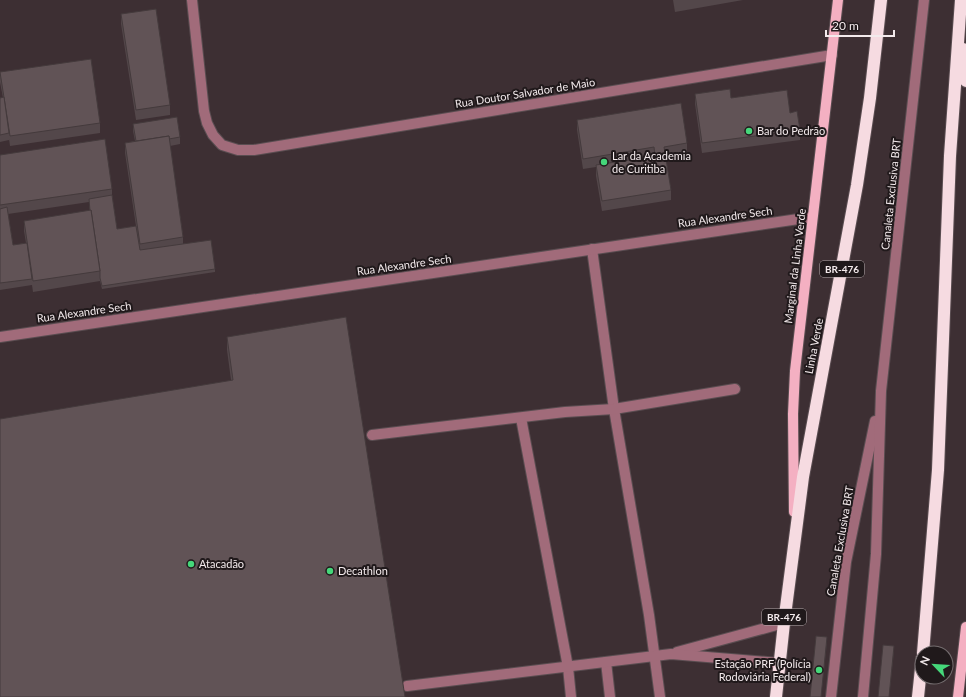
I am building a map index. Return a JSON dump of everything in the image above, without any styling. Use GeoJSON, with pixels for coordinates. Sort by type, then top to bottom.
{"type":"FeatureCollection","features":[{"type":"Feature","properties":{"kind":"highway","name":"Linha Verde"},"geometry":{"type":"LineString","coordinates":[[776,697],[794,537],[812,424],[857,185],[870,98],[881,0]]}},
{"type":"Feature","properties":{"kind":"highway"},"geometry":{"type":"LineString","coordinates":[[924,645],[938,477],[950,163],[961,0]]}},
{"type":"Feature","properties":{"kind":"highway"},"geometry":{"type":"LineString","coordinates":[[959,16],[966,81]]}},
{"type":"Feature","properties":{"kind":"highway"},"geometry":{"type":"LineString","coordinates":[[918,697],[919,685]]}},
{"type":"Feature","properties":{"kind":"main road","name":"Marginal da Linha Verde"},"geometry":{"type":"LineString","coordinates":[[794,537],[793,414],[795,371],[838,0]]}},
{"type":"Feature","properties":{"kind":"main road"},"geometry":{"type":"LineString","coordinates":[[958,697],[966,627]]}},
{"type":"Feature","properties":{"kind":"street","name":"Rua Doutor Salvador de Maio"},"geometry":{"type":"LineString","coordinates":[[192,0],[204,111],[213,135],[222,145],[238,150],[254,150],[832,55]]}},
{"type":"Feature","properties":{"kind":"street","name":"Canaleta Exclusiva BRT"},"geometry":{"type":"LineString","coordinates":[[863,697],[876,554],[881,391],[924,0]]}},
{"type":"Feature","properties":{"kind":"street","name":"Rua Alexandre Sech"},"geometry":{"type":"LineString","coordinates":[[0,337],[812,216]]}},
{"type":"Feature","properties":{"kind":"street"},"geometry":{"type":"LineString","coordinates":[[592,249],[614,408],[655,656],[660,697]]}},
{"type":"Feature","properties":{"kind":"street"},"geometry":{"type":"LineString","coordinates":[[372,435],[565,412],[614,408],[735,388]]}},
{"type":"Feature","properties":{"kind":"street","name":"Canaleta Exclusiva BRT"},"geometry":{"type":"LineString","coordinates":[[831,697],[846,562],[881,391]]}},
{"type":"Feature","properties":{"kind":"street"},"geometry":{"type":"LineString","coordinates":[[521,418],[568,667],[571,697]]}},
{"type":"Feature","properties":{"kind":"street"},"geometry":{"type":"LineString","coordinates":[[407,686],[671,654],[784,623]]}},
{"type":"Feature","properties":{"kind":"street"},"geometry":{"type":"LineString","coordinates":[[671,654],[779,663]]}},
{"type":"Feature","properties":{"kind":"street"},"geometry":{"type":"LineString","coordinates":[[606,662],[610,697]]}},
{"type":"Feature","properties":{"kind":"building"},"geometry":{"type":"Polygon","coordinates":[[[156,9],[170,105],[136,110],[121,14],[156,9]]]}},
{"type":"Feature","properties":{"kind":"building"},"geometry":{"type":"Polygon","coordinates":[[[91,59],[100,123],[10,136],[0,72],[91,59]]]}},
{"type":"Feature","properties":{"kind":"building","name":"Bar do Pedrão"},"geometry":{"type":"Polygon","coordinates":[[[730,89],[731,98],[787,90],[790,113],[797,111],[800,130],[702,143],[695,94],[730,89]]]}},
{"type":"Feature","properties":{"kind":"building"},"geometry":{"type":"Polygon","coordinates":[[[4,97],[9,133],[0,135],[0,98],[4,97]]]}},
{"type":"Feature","properties":{"kind":"building","name":"Lar da Academia de Curitiba"},"geometry":{"type":"Polygon","coordinates":[[[681,103],[687,143],[664,147],[671,190],[602,201],[596,165],[655,156],[654,147],[583,159],[577,120],[681,103]]]}},
{"type":"Feature","properties":{"kind":"building"},"geometry":{"type":"Polygon","coordinates":[[[177,117],[180,137],[169,139],[169,136],[136,141],[133,124],[177,117]]]}},
{"type":"Feature","properties":{"kind":"building"},"geometry":{"type":"Polygon","coordinates":[[[169,136],[183,237],[140,244],[125,143],[169,136]]]}},
{"type":"Feature","properties":{"kind":"building"},"geometry":{"type":"Polygon","coordinates":[[[105,139],[112,189],[0,205],[0,155],[105,139]]]}},
{"type":"Feature","properties":{"kind":"building"},"geometry":{"type":"Polygon","coordinates":[[[112,195],[117,229],[136,226],[140,250],[211,240],[215,269],[102,286],[89,199],[112,195]]]}},
{"type":"Feature","properties":{"kind":"building"},"geometry":{"type":"Polygon","coordinates":[[[7,207],[13,245],[27,243],[32,279],[0,283],[0,209],[7,207]]]}},
{"type":"Feature","properties":{"kind":"building"},"geometry":{"type":"Polygon","coordinates":[[[91,210],[100,271],[33,281],[24,221],[91,210]]]}},
{"type":"Feature","properties":{"kind":"building","name":"Atacadão"},"geometry":{"type":"Polygon","coordinates":[[[346,317],[405,697],[0,697],[0,419],[233,380],[227,337],[346,317]]]}},
{"type":"Feature","properties":{"kind":"building","name":"Estação PRF (Polícia Rodoviária Federal)"},"geometry":{"type":"Polygon","coordinates":[[[816,636],[827,637],[821,697],[810,697],[816,636]]]}},
{"type":"Feature","properties":{"kind":"building"},"geometry":{"type":"Polygon","coordinates":[[[883,645],[894,646],[889,697],[878,697],[883,645]]]}},
{"type":"Feature","properties":{"kind":"place","name":"Bar do Pedrão"},"geometry":{"type":"Point","coordinates":[749,131]}},
{"type":"Feature","properties":{"kind":"place","name":"Lar da Academia de Curitiba"},"geometry":{"type":"Point","coordinates":[604,162]}},
{"type":"Feature","properties":{"kind":"place","name":"Atacadão"},"geometry":{"type":"Point","coordinates":[191,564]}},
{"type":"Feature","properties":{"kind":"place","name":"Decathlon"},"geometry":{"type":"Point","coordinates":[330,571]}},
{"type":"Feature","properties":{"kind":"place","name":"Estação PRF (Polícia Rodoviária Federal)"},"geometry":{"type":"Point","coordinates":[819,670]}}]}
